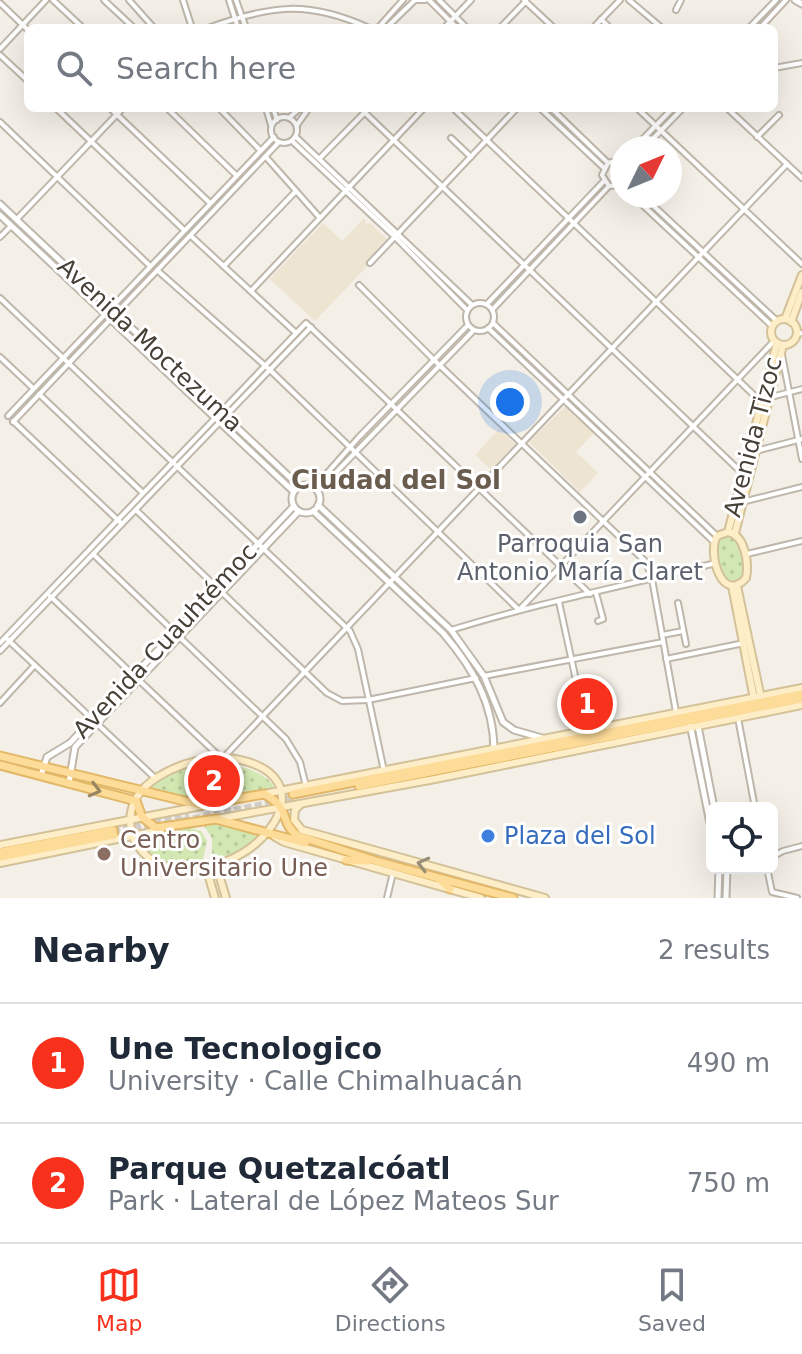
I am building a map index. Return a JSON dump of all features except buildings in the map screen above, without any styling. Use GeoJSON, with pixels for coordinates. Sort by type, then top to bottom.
{"type":"FeatureCollection","features":[{"type":"Feature","properties":{"kind":"main road"},"geometry":{"type":"LineString","coordinates":[[788,320],[802,275]]}},
{"type":"Feature","properties":{"kind":"main road"},"geometry":{"type":"LineString","coordinates":[[788,320],[799,333],[791,343],[779,345],[771,332],[775,324],[788,320],[802,292]]}},
{"type":"Feature","properties":{"kind":"main road","name":"Avenida Tizoc"},"geometry":{"type":"LineString","coordinates":[[732,532],[779,345]]}},
{"type":"Feature","properties":{"kind":"main road"},"geometry":{"type":"LineString","coordinates":[[732,532],[741,539],[748,574],[743,582],[734,586],[721,580],[716,563],[716,539],[732,532]]}},
{"type":"Feature","properties":{"kind":"main road"},"geometry":{"type":"LineString","coordinates":[[734,586],[748,651]]}},
{"type":"Feature","properties":{"kind":"main road"},"geometry":{"type":"LineString","coordinates":[[734,586],[759,705]]}},
{"type":"Feature","properties":{"kind":"main road"},"geometry":{"type":"LineString","coordinates":[[481,898],[393,873],[348,856],[299,829],[294,821],[295,810],[303,803],[496,757],[546,739],[676,712],[691,720],[738,718],[759,705],[802,688]]}},
{"type":"Feature","properties":{"kind":"main road"},"geometry":{"type":"LineString","coordinates":[[292,797],[759,705],[802,700]]}},
{"type":"Feature","properties":{"kind":"main road"},"geometry":{"type":"LineString","coordinates":[[0,756],[201,805]]}},
{"type":"Feature","properties":{"kind":"main road"},"geometry":{"type":"LineString","coordinates":[[239,864],[209,877],[166,869],[148,857],[137,846],[131,819],[141,792],[155,778],[186,763],[222,757],[236,759],[266,772],[280,791],[303,803]]}},
{"type":"Feature","properties":{"kind":"main road"},"geometry":{"type":"LineString","coordinates":[[247,860],[272,835],[282,807],[306,786],[384,771],[496,757]]}},
{"type":"Feature","properties":{"kind":"main road"},"geometry":{"type":"LineString","coordinates":[[0,765],[136,801]]}},
{"type":"Feature","properties":{"kind":"main road"},"geometry":{"type":"LineString","coordinates":[[0,857],[116,831],[131,819],[280,791]]}},
{"type":"Feature","properties":{"kind":"main road"},"geometry":{"type":"LineString","coordinates":[[280,791],[290,829],[299,836],[361,847],[496,892]]}},
{"type":"Feature","properties":{"kind":"main road"},"geometry":{"type":"LineString","coordinates":[[264,794],[282,807]]}},
{"type":"Feature","properties":{"kind":"main road"},"geometry":{"type":"LineString","coordinates":[[136,801],[142,817],[150,825],[161,829]]}},
{"type":"Feature","properties":{"kind":"main road"},"geometry":{"type":"LineString","coordinates":[[0,845],[116,831],[133,836],[282,807]]}},
{"type":"Feature","properties":{"kind":"main road"},"geometry":{"type":"LineString","coordinates":[[216,819],[308,844],[319,840]]}},
{"type":"Feature","properties":{"kind":"main road"},"geometry":{"type":"LineString","coordinates":[[272,835],[284,842],[496,892],[545,898]]}},
{"type":"Feature","properties":{"kind":"main road"},"geometry":{"type":"LineString","coordinates":[[348,856],[361,847]]}},
{"type":"Feature","properties":{"kind":"main road"},"geometry":{"type":"LineString","coordinates":[[219,874],[226,898]]}},
{"type":"Feature","properties":{"kind":"main road"},"geometry":{"type":"LineString","coordinates":[[209,877],[215,898]]}},
{"type":"Feature","properties":{"kind":"main road"},"geometry":{"type":"LineString","coordinates":[[438,877],[450,889]]}},
{"type":"Feature","properties":{"kind":"street"},"geometry":{"type":"LineString","coordinates":[[0,49],[46,0]]}},
{"type":"Feature","properties":{"kind":"street"},"geometry":{"type":"LineString","coordinates":[[53,0],[79,24]]}},
{"type":"Feature","properties":{"kind":"street"},"geometry":{"type":"LineString","coordinates":[[104,0],[130,24]]}},
{"type":"Feature","properties":{"kind":"street"},"geometry":{"type":"LineString","coordinates":[[129,0],[150,24]]}},
{"type":"Feature","properties":{"kind":"street"},"geometry":{"type":"LineString","coordinates":[[183,0],[191,24]]}},
{"type":"Feature","properties":{"kind":"street"},"geometry":{"type":"LineString","coordinates":[[229,0],[237,24]]}},
{"type":"Feature","properties":{"kind":"street"},"geometry":{"type":"LineString","coordinates":[[236,0],[244,24]]}},
{"type":"Feature","properties":{"kind":"street"},"geometry":{"type":"LineString","coordinates":[[382,24],[403,0]]}},
{"type":"Feature","properties":{"kind":"street"},"geometry":{"type":"LineString","coordinates":[[390,24],[416,0],[427,0],[452,24]]}},
{"type":"Feature","properties":{"kind":"street"},"geometry":{"type":"LineString","coordinates":[[439,0],[463,24]]}},
{"type":"Feature","properties":{"kind":"street"},"geometry":{"type":"LineString","coordinates":[[450,22],[471,0]]}},
{"type":"Feature","properties":{"kind":"street"},"geometry":{"type":"LineString","coordinates":[[504,24],[525,0],[550,24]]}},
{"type":"Feature","properties":{"kind":"street"},"geometry":{"type":"LineString","coordinates":[[597,24],[620,0]]}},
{"type":"Feature","properties":{"kind":"street"},"geometry":{"type":"LineString","coordinates":[[629,0],[658,24]]}},
{"type":"Feature","properties":{"kind":"street"},"geometry":{"type":"LineString","coordinates":[[676,10],[681,0]]}},
{"type":"Feature","properties":{"kind":"street"},"geometry":{"type":"LineString","coordinates":[[753,24],[776,0]]}},
{"type":"Feature","properties":{"kind":"street"},"geometry":{"type":"LineString","coordinates":[[764,24],[786,0]]}},
{"type":"Feature","properties":{"kind":"street"},"geometry":{"type":"LineString","coordinates":[[795,0],[802,4]]}},
{"type":"Feature","properties":{"kind":"street"},"geometry":{"type":"LineString","coordinates":[[219,24],[277,2]]}},
{"type":"Feature","properties":{"kind":"street"},"geometry":{"type":"LineString","coordinates":[[0,3],[23,25]]}},
{"type":"Feature","properties":{"kind":"street"},"geometry":{"type":"LineString","coordinates":[[335,8],[362,24]]}},
{"type":"Feature","properties":{"kind":"street"},"geometry":{"type":"LineString","coordinates":[[601,19],[606,24]]}},
{"type":"Feature","properties":{"kind":"street"},"geometry":{"type":"LineString","coordinates":[[0,55],[24,77]]}},
{"type":"Feature","properties":{"kind":"street"},"geometry":{"type":"LineString","coordinates":[[778,67],[802,63]]}},
{"type":"Feature","properties":{"kind":"street"},"geometry":{"type":"LineString","coordinates":[[60,112],[299,335]]}},
{"type":"Feature","properties":{"kind":"street"},"geometry":{"type":"LineString","coordinates":[[115,112],[216,208]]}},
{"type":"Feature","properties":{"kind":"street"},"geometry":{"type":"LineString","coordinates":[[171,112],[237,176]]}},
{"type":"Feature","properties":{"kind":"street"},"geometry":{"type":"LineString","coordinates":[[223,112],[320,218]]}},
{"type":"Feature","properties":{"kind":"street"},"geometry":{"type":"LineString","coordinates":[[267,112],[274,137],[279,142]]}},
{"type":"Feature","properties":{"kind":"street"},"geometry":{"type":"LineString","coordinates":[[274,112],[277,120]]}},
{"type":"Feature","properties":{"kind":"street"},"geometry":{"type":"LineString","coordinates":[[272,126],[277,120],[289,118],[296,112]]}},
{"type":"Feature","properties":{"kind":"street"},"geometry":{"type":"LineString","coordinates":[[294,139],[297,125],[306,112]]}},
{"type":"Feature","properties":{"kind":"street"},"geometry":{"type":"LineString","coordinates":[[318,160],[361,112]]}},
{"type":"Feature","properties":{"kind":"street"},"geometry":{"type":"LineString","coordinates":[[367,112],[746,475]]}},
{"type":"Feature","properties":{"kind":"street"},"geometry":{"type":"LineString","coordinates":[[251,291],[420,112]]}},
{"type":"Feature","properties":{"kind":"street"},"geometry":{"type":"LineString","coordinates":[[457,112],[757,398],[802,389]]}},
{"type":"Feature","properties":{"kind":"street"},"geometry":{"type":"LineString","coordinates":[[370,263],[513,112]]}},
{"type":"Feature","properties":{"kind":"street"},"geometry":{"type":"LineString","coordinates":[[492,310],[574,223],[606,184],[604,168],[544,112]]}},
{"type":"Feature","properties":{"kind":"street"},"geometry":{"type":"LineString","coordinates":[[555,112],[608,163],[604,168]]}},
{"type":"Feature","properties":{"kind":"street"},"geometry":{"type":"LineString","coordinates":[[641,112],[802,264]]}},
{"type":"Feature","properties":{"kind":"street"},"geometry":{"type":"LineString","coordinates":[[646,136],[669,112]]}},
{"type":"Feature","properties":{"kind":"street"},"geometry":{"type":"LineString","coordinates":[[655,136],[679,112]]}},
{"type":"Feature","properties":{"kind":"street"},"geometry":{"type":"LineString","coordinates":[[731,112],[802,178]]}},
{"type":"Feature","properties":{"kind":"street"},"geometry":{"type":"LineString","coordinates":[[0,237],[117,114]]}},
{"type":"Feature","properties":{"kind":"street"},"geometry":{"type":"LineString","coordinates":[[757,137],[779,115]]}},
{"type":"Feature","properties":{"kind":"street"},"geometry":{"type":"LineString","coordinates":[[289,118],[297,125]]}},
{"type":"Feature","properties":{"kind":"street"},"geometry":{"type":"LineString","coordinates":[[0,122],[150,266]]}},
{"type":"Feature","properties":{"kind":"street"},"geometry":{"type":"LineString","coordinates":[[113,311],[150,266],[274,137]]}},
{"type":"Feature","properties":{"kind":"street"},"geometry":{"type":"LineString","coordinates":[[451,138],[471,157]]}},
{"type":"Feature","properties":{"kind":"street"},"geometry":{"type":"LineString","coordinates":[[294,139],[472,305]]}},
{"type":"Feature","properties":{"kind":"street"},"geometry":{"type":"LineString","coordinates":[[8,416],[63,358],[157,270],[279,142],[294,139]]}},
{"type":"Feature","properties":{"kind":"street"},"geometry":{"type":"LineString","coordinates":[[49,595],[222,757],[787,164]]}},
{"type":"Feature","properties":{"kind":"street"},"geometry":{"type":"LineString","coordinates":[[487,304],[569,218],[606,184],[610,184]]}},
{"type":"Feature","properties":{"kind":"street"},"geometry":{"type":"LineString","coordinates":[[224,266],[296,191]]}},
{"type":"Feature","properties":{"kind":"street","name":"Avenida Moctezuma"},"geometry":{"type":"LineString","coordinates":[[0,204],[299,486]]}},
{"type":"Feature","properties":{"kind":"street"},"geometry":{"type":"LineString","coordinates":[[647,208],[775,324]]}},
{"type":"Feature","properties":{"kind":"street"},"geometry":{"type":"LineString","coordinates":[[655,208],[700,255]]}},
{"type":"Feature","properties":{"kind":"street","name":"Avenida Moctezuma"},"geometry":{"type":"LineString","coordinates":[[0,215],[294,492]]}},
{"type":"Feature","properties":{"kind":"street"},"geometry":{"type":"LineString","coordinates":[[397,235],[467,310]]}},
{"type":"Feature","properties":{"kind":"street"},"geometry":{"type":"LineString","coordinates":[[157,270],[267,368],[520,609]]}},
{"type":"Feature","properties":{"kind":"street"},"geometry":{"type":"LineString","coordinates":[[359,285],[438,365],[644,559],[652,579],[676,712]]}},
{"type":"Feature","properties":{"kind":"street"},"geometry":{"type":"LineString","coordinates":[[0,298],[347,627],[358,649],[384,771]]}},
{"type":"Feature","properties":{"kind":"street"},"geometry":{"type":"LineString","coordinates":[[493,323],[481,331],[474,330],[468,325],[467,310],[478,303],[487,304],[492,310],[493,323],[648,474]]}},
{"type":"Feature","properties":{"kind":"street"},"geometry":{"type":"LineString","coordinates":[[13,422],[107,317]]}},
{"type":"Feature","properties":{"kind":"street"},"geometry":{"type":"LineString","coordinates":[[90,551],[122,524],[308,325],[593,593],[603,619],[598,621]]}},
{"type":"Feature","properties":{"kind":"street"},"geometry":{"type":"LineString","coordinates":[[468,325],[349,446],[316,489],[318,505],[443,633],[476,678],[494,726],[496,757]]}},
{"type":"Feature","properties":{"kind":"street"},"geometry":{"type":"LineString","coordinates":[[488,328],[716,539]]}},
{"type":"Feature","properties":{"kind":"street"},"geometry":{"type":"LineString","coordinates":[[316,489],[474,330]]}},
{"type":"Feature","properties":{"kind":"street"},"geometry":{"type":"LineString","coordinates":[[520,609],[737,380],[779,345],[802,459]]}},
{"type":"Feature","properties":{"kind":"street"},"geometry":{"type":"LineString","coordinates":[[0,357],[143,493]]}},
{"type":"Feature","properties":{"kind":"street"},"geometry":{"type":"LineString","coordinates":[[0,409],[122,524]]}},
{"type":"Feature","properties":{"kind":"street"},"geometry":{"type":"LineString","coordinates":[[0,651],[7,639],[172,461],[218,419]]}},
{"type":"Feature","properties":{"kind":"street"},"geometry":{"type":"LineString","coordinates":[[752,452],[800,440]]}},
{"type":"Feature","properties":{"kind":"street"},"geometry":{"type":"LineString","coordinates":[[316,489],[299,486],[294,492],[296,508],[313,511],[451,630],[484,676],[503,722],[518,732],[546,739]]}},
{"type":"Feature","properties":{"kind":"street"},"geometry":{"type":"LineString","coordinates":[[739,502],[802,487]]}},
{"type":"Feature","properties":{"kind":"street"},"geometry":{"type":"LineString","coordinates":[[313,511],[318,505]]}},
{"type":"Feature","properties":{"kind":"street","name":"Avenida Cuauhtémoc"},"geometry":{"type":"LineString","coordinates":[[135,677],[179,636],[257,542],[296,508]]}},
{"type":"Feature","properties":{"kind":"street","name":"Avenida Cuauhtémoc"},"geometry":{"type":"LineString","coordinates":[[43,766],[47,757],[66,746],[93,722],[174,631],[263,548],[296,508]]}},
{"type":"Feature","properties":{"kind":"street"},"geometry":{"type":"LineString","coordinates":[[136,509],[304,672],[337,699],[354,702],[368,700],[476,678]]}},
{"type":"Feature","properties":{"kind":"street"},"geometry":{"type":"LineString","coordinates":[[744,555],[802,541]]}},
{"type":"Feature","properties":{"kind":"street"},"geometry":{"type":"LineString","coordinates":[[90,551],[291,746],[300,762],[306,786]]}},
{"type":"Feature","properties":{"kind":"street"},"geometry":{"type":"LineString","coordinates":[[443,633],[520,609],[716,563]]}},
{"type":"Feature","properties":{"kind":"street"},"geometry":{"type":"LineString","coordinates":[[559,602],[587,731]]}},
{"type":"Feature","properties":{"kind":"street"},"geometry":{"type":"LineString","coordinates":[[678,603],[686,644]]}},
{"type":"Feature","properties":{"kind":"street"},"geometry":{"type":"LineString","coordinates":[[662,635],[683,631]]}},
{"type":"Feature","properties":{"kind":"street"},"geometry":{"type":"LineString","coordinates":[[0,643],[7,639]]}},
{"type":"Feature","properties":{"kind":"street"},"geometry":{"type":"LineString","coordinates":[[7,639],[155,778]]}},
{"type":"Feature","properties":{"kind":"street"},"geometry":{"type":"LineString","coordinates":[[484,676],[663,642]]}},
{"type":"Feature","properties":{"kind":"street"},"geometry":{"type":"LineString","coordinates":[[666,659],[744,643]]}},
{"type":"Feature","properties":{"kind":"street"},"geometry":{"type":"LineString","coordinates":[[0,703],[34,666]]}},
{"type":"Feature","properties":{"kind":"street"},"geometry":{"type":"LineString","coordinates":[[738,718],[754,802]]}},
{"type":"Feature","properties":{"kind":"street"},"geometry":{"type":"LineString","coordinates":[[691,720],[712,802]]}},
{"type":"Feature","properties":{"kind":"street"},"geometry":{"type":"LineString","coordinates":[[691,720],[706,802]]}},
{"type":"Feature","properties":{"kind":"street","name":"Avenida Cuauhtémoc"},"geometry":{"type":"LineString","coordinates":[[69,783],[74,750],[93,722]]}},
{"type":"Feature","properties":{"kind":"street"},"geometry":{"type":"LineString","coordinates":[[231,750],[236,759]]}},
{"type":"Feature","properties":{"kind":"street"},"geometry":{"type":"LineString","coordinates":[[41,775],[43,766]]}},
{"type":"Feature","properties":{"kind":"street"},"geometry":{"type":"LineString","coordinates":[[778,854],[802,846]]}},
{"type":"Feature","properties":{"kind":"street"},"geometry":{"type":"LineString","coordinates":[[387,898],[393,873]]}},
{"type":"Feature","properties":{"kind":"street"},"geometry":{"type":"LineString","coordinates":[[718,898],[724,874]]}},
{"type":"Feature","properties":{"kind":"street"},"geometry":{"type":"LineString","coordinates":[[725,874],[726,898]]}},
{"type":"Feature","properties":{"kind":"street"},"geometry":{"type":"LineString","coordinates":[[768,874],[772,892],[797,898]]}},
{"type":"Feature","properties":{"kind":"shaded area"},"geometry":{"type":"Polygon","coordinates":[[[364,218],[366,224],[370,223],[390,242],[315,321],[270,279],[323,223],[342,241],[364,218]]]}},
{"type":"Feature","properties":{"kind":"shaded area"},"geometry":{"type":"Polygon","coordinates":[[[566,406],[594,433],[576,452],[598,473],[580,492],[529,442],[566,406]]]}},
{"type":"Feature","properties":{"kind":"shaded area"},"geometry":{"type":"Polygon","coordinates":[[[499,429],[515,444],[491,470],[475,455],[499,429]]]}},
{"type":"Feature","properties":{"kind":"green space"},"geometry":{"type":"Polygon","coordinates":[[[731,534],[738,540],[744,568],[742,578],[733,582],[722,576],[716,544],[721,537],[731,534]]]}},
{"type":"Feature","properties":{"kind":"green space"},"geometry":{"type":"Polygon","coordinates":[[[213,763],[252,770],[272,783],[274,790],[191,800],[148,791],[154,784],[178,771],[213,763]]]}},
{"type":"Feature","properties":{"kind":"green space"},"geometry":{"type":"Polygon","coordinates":[[[214,823],[233,826],[263,838],[247,852],[265,840],[243,858],[230,864],[216,865],[212,860],[212,838],[204,826],[214,823]]]}},
{"type":"Feature","properties":{"kind":"green space"},"geometry":{"type":"Polygon","coordinates":[[[189,828],[201,831],[207,841],[203,859],[206,867],[199,869],[164,862],[149,854],[138,839],[189,828]]]}},
{"type":"Feature","properties":{"kind":"tunnel"},"geometry":{"type":"LineString","coordinates":[[183,821],[294,798]]}},
{"type":"Feature","properties":{"kind":"tunnel"},"geometry":{"type":"LineString","coordinates":[[113,830],[189,815]]}},
{"type":"Feature","properties":{"kind":"tunnel"},"geometry":{"type":"LineString","coordinates":[[114,835],[159,826]]}},
{"type":"Feature","properties":{"kind":"place","name":"Parroquia San Antonio María Claret"},"geometry":{"type":"Point","coordinates":[580,517]}},
{"type":"Feature","properties":{"kind":"place","name":"Une Tecnologico"},"geometry":{"type":"Point","coordinates":[587,704]}},
{"type":"Feature","properties":{"kind":"place","name":"Parque Quetzalcóatl"},"geometry":{"type":"Point","coordinates":[214,781]}},
{"type":"Feature","properties":{"kind":"place","name":"Plaza del Sol"},"geometry":{"type":"Point","coordinates":[488,836]}},
{"type":"Feature","properties":{"kind":"place","name":"Centro Universitario Une"},"geometry":{"type":"Point","coordinates":[104,854]}},
{"type":"Feature","properties":{"kind":"district","name":"Ciudad del Sol"},"geometry":{"type":"Point","coordinates":[396,480]}}]}
